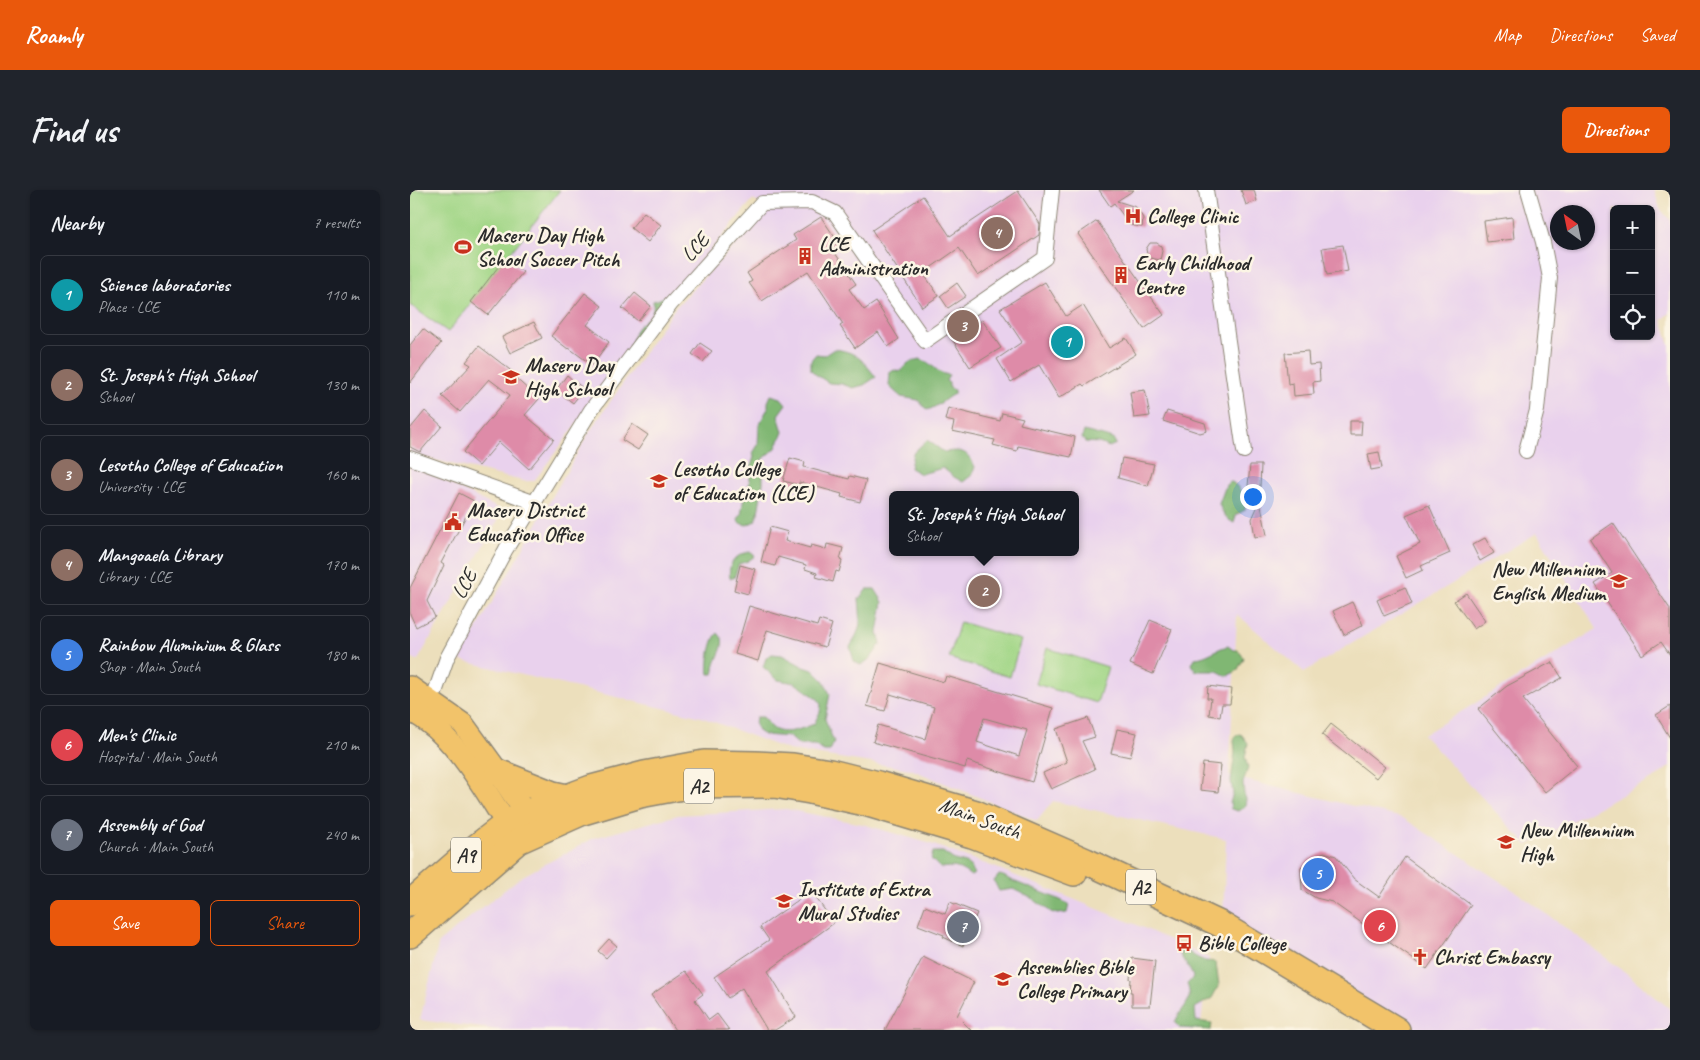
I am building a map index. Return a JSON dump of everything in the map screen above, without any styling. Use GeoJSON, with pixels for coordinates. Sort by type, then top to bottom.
{"type":"FeatureCollection","features":[{"type":"Feature","properties":{"kind":"highway","name":"Main South"},"geometry":{"type":"LineString","coordinates":[[522,827],[567,797],[591,788],[644,774],[704,763],[793,766],[830,772],[976,813],[1086,861],[1220,924],[1397,1030]]}},
{"type":"Feature","properties":{"kind":"highway"},"geometry":{"type":"LineString","coordinates":[[498,772],[553,794],[567,797]]}},
{"type":"Feature","properties":{"kind":"highway","name":"Main South"},"geometry":{"type":"LineString","coordinates":[[522,827],[640,795],[688,786],[774,785],[865,803],[972,834],[1079,875],[1269,968],[1364,1030]]}},
{"type":"Feature","properties":{"kind":"highway","name":"A9"},"geometry":{"type":"LineString","coordinates":[[410,903],[462,857],[522,827]]}},
{"type":"Feature","properties":{"kind":"highway","name":"A9"},"geometry":{"type":"LineString","coordinates":[[410,935],[522,827]]}},
{"type":"Feature","properties":{"kind":"main road"},"geometry":{"type":"LineString","coordinates":[[410,687],[463,724],[498,772],[522,827]]}},
{"type":"Feature","properties":{"kind":"main road"},"geometry":{"type":"LineString","coordinates":[[410,710],[441,732],[522,827]]}},
{"type":"Feature","properties":{"kind":"street","name":"LCE"},"geometry":{"type":"LineString","coordinates":[[432,701],[447,658],[506,549],[591,410],[671,304],[762,203],[812,202],[835,213],[925,341],[1045,258],[1052,190]]}},
{"type":"Feature","properties":{"kind":"street"},"geometry":{"type":"LineString","coordinates":[[1206,190],[1244,451]]}},
{"type":"Feature","properties":{"kind":"street"},"geometry":{"type":"LineString","coordinates":[[1526,452],[1537,410],[1550,278],[1543,242],[1528,190]]}},
{"type":"Feature","properties":{"kind":"street"},"geometry":{"type":"LineString","coordinates":[[410,458],[533,502]]}},
{"type":"Feature","properties":{"kind":"shaded area"},"geometry":{"type":"Polygon","coordinates":[[[410,190],[1654,190],[1660,209],[1670,220],[1670,313],[1662,320],[1670,346],[1670,766],[1658,776],[1527,845],[1423,735],[1597,629],[1537,533],[1304,672],[1237,614],[1229,776],[1403,818],[1518,893],[1625,972],[1670,1009],[1670,1030],[1415,1030],[1223,920],[1226,839],[1053,801],[1037,821],[910,769],[789,750],[701,717],[459,660],[590,431],[675,308],[768,210],[753,199],[668,302],[534,481],[523,481],[410,453],[410,190]]]}},
{"type":"Feature","properties":{"kind":"shaded area"},"geometry":{"type":"Polygon","coordinates":[[[410,465],[424,470],[503,511],[418,660],[410,658],[410,465]]]}},
{"type":"Feature","properties":{"kind":"shaded area","name":"Institute of Extra Mural Studies"},"geometry":{"type":"Polygon","coordinates":[[[786,809],[862,824],[928,843],[994,867],[1137,925],[1209,958],[1200,1030],[498,1030],[420,1020],[439,942],[521,877],[594,838],[678,815],[786,809]]]}},
{"type":"Feature","properties":{"kind":"green space","name":"Maseru Day High School Soccer Pitch"},"geometry":{"type":"Polygon","coordinates":[[[410,190],[560,190],[448,332],[410,305],[410,190]]]}},
{"type":"Feature","properties":{"kind":"green space"},"geometry":{"type":"Polygon","coordinates":[[[682,286],[631,350],[629,346],[636,329],[652,314],[653,301],[682,286]]]}},
{"type":"Feature","properties":{"kind":"green space"},"geometry":{"type":"Polygon","coordinates":[[[834,349],[849,352],[859,358],[876,377],[864,385],[853,388],[842,384],[829,383],[815,374],[811,370],[811,360],[816,354],[825,355],[834,349]]]}},
{"type":"Feature","properties":{"kind":"green space"},"geometry":{"type":"Polygon","coordinates":[[[919,359],[940,372],[949,375],[946,381],[949,383],[949,387],[954,390],[954,394],[927,410],[918,400],[901,397],[889,386],[890,372],[895,370],[900,372],[908,363],[919,359]]]}},
{"type":"Feature","properties":{"kind":"green space"},"geometry":{"type":"Polygon","coordinates":[[[771,395],[781,398],[786,404],[778,415],[783,432],[776,448],[761,461],[763,483],[758,513],[755,521],[747,525],[739,523],[738,519],[741,515],[744,497],[749,486],[753,453],[758,445],[759,425],[768,408],[771,395]]]}},
{"type":"Feature","properties":{"kind":"green space"},"geometry":{"type":"Polygon","coordinates":[[[1084,431],[1114,440],[1116,444],[1109,447],[1099,443],[1085,442],[1082,438],[1084,431]]]}},
{"type":"Feature","properties":{"kind":"green space"},"geometry":{"type":"Polygon","coordinates":[[[927,440],[944,452],[960,451],[966,454],[975,467],[972,475],[963,482],[943,468],[921,474],[910,468],[913,453],[927,440]]]}},
{"type":"Feature","properties":{"kind":"green space"},"geometry":{"type":"Polygon","coordinates":[[[1230,481],[1240,489],[1244,497],[1245,506],[1245,510],[1236,515],[1234,523],[1221,510],[1219,504],[1226,485],[1230,481]]]}},
{"type":"Feature","properties":{"kind":"green space"},"geometry":{"type":"Polygon","coordinates":[[[750,552],[755,556],[739,564],[734,578],[730,578],[730,568],[734,560],[750,552]]]}},
{"type":"Feature","properties":{"kind":"green space"},"geometry":{"type":"Polygon","coordinates":[[[867,589],[875,589],[883,602],[878,633],[881,643],[869,659],[860,665],[854,661],[850,647],[860,624],[859,599],[867,589]]]}},
{"type":"Feature","properties":{"kind":"green space"},"geometry":{"type":"Polygon","coordinates":[[[960,622],[1021,640],[1010,677],[949,658],[960,622]]]}},
{"type":"Feature","properties":{"kind":"green space"},"geometry":{"type":"Polygon","coordinates":[[[718,633],[722,638],[722,647],[713,674],[709,674],[710,652],[713,640],[718,633]]]}},
{"type":"Feature","properties":{"kind":"green space"},"geometry":{"type":"Polygon","coordinates":[[[1228,646],[1233,650],[1238,650],[1244,658],[1237,671],[1227,676],[1217,671],[1196,671],[1192,664],[1195,658],[1228,646]]]}},
{"type":"Feature","properties":{"kind":"green space"},"geometry":{"type":"Polygon","coordinates":[[[1047,648],[1108,667],[1097,703],[1036,684],[1047,648]]]}},
{"type":"Feature","properties":{"kind":"green space"},"geometry":{"type":"Polygon","coordinates":[[[772,654],[782,655],[813,670],[823,680],[830,694],[825,719],[834,742],[830,751],[824,751],[814,745],[799,745],[790,737],[764,735],[759,732],[755,725],[756,717],[763,717],[774,729],[789,732],[814,724],[820,712],[821,705],[818,699],[795,683],[778,680],[763,667],[766,658],[772,654]]]}},
{"type":"Feature","properties":{"kind":"green space"},"geometry":{"type":"Polygon","coordinates":[[[1241,734],[1248,743],[1245,757],[1248,768],[1243,783],[1246,799],[1245,806],[1238,811],[1231,809],[1230,803],[1233,793],[1231,781],[1235,752],[1234,740],[1236,735],[1241,734]]]}},
{"type":"Feature","properties":{"kind":"green space"},"geometry":{"type":"Polygon","coordinates":[[[933,852],[943,852],[954,860],[966,863],[971,867],[974,874],[971,876],[957,868],[940,868],[931,859],[933,852]]]}},
{"type":"Feature","properties":{"kind":"green space"},"geometry":{"type":"Polygon","coordinates":[[[999,875],[1069,904],[1067,913],[1057,914],[1051,912],[1033,899],[1013,889],[999,891],[994,881],[999,875]]]}},
{"type":"Feature","properties":{"kind":"green space"},"geometry":{"type":"Polygon","coordinates":[[[1183,948],[1190,954],[1216,964],[1219,985],[1212,998],[1195,1008],[1196,1021],[1212,1023],[1211,1030],[1180,1028],[1175,1023],[1188,1001],[1189,991],[1187,984],[1193,978],[1191,971],[1180,954],[1183,948]]]}},
{"type":"Feature","properties":{"kind":"building"},"geometry":{"type":"Polygon","coordinates":[[[1099,190],[1134,190],[1117,201],[1136,207],[1143,218],[1142,227],[1130,225],[1114,203],[1110,206],[1099,190]]]}},
{"type":"Feature","properties":{"kind":"building"},"geometry":{"type":"Polygon","coordinates":[[[1241,190],[1254,190],[1257,201],[1246,205],[1241,190]]]}},
{"type":"Feature","properties":{"kind":"building"},"geometry":{"type":"Polygon","coordinates":[[[1018,191],[1040,224],[1039,235],[978,276],[959,248],[923,273],[939,296],[922,307],[872,230],[923,196],[950,236],[1018,191]]]}},
{"type":"Feature","properties":{"kind":"building"},"geometry":{"type":"Polygon","coordinates":[[[644,212],[661,225],[648,242],[631,228],[644,212]]]}},
{"type":"Feature","properties":{"kind":"building","name":"LCE Administration"},"geometry":{"type":"Polygon","coordinates":[[[821,217],[838,242],[831,247],[856,284],[849,289],[864,310],[876,302],[899,339],[888,347],[878,332],[855,348],[840,326],[843,324],[808,271],[762,301],[749,283],[752,281],[747,273],[796,240],[793,235],[821,217]]]}},
{"type":"Feature","properties":{"kind":"building"},"geometry":{"type":"Polygon","coordinates":[[[1512,217],[1514,239],[1487,242],[1484,221],[1512,217]]]}},
{"type":"Feature","properties":{"kind":"building","name":"Early Childhood Centre"},"geometry":{"type":"Polygon","coordinates":[[[1097,221],[1164,315],[1144,329],[1078,234],[1097,221]]]}},
{"type":"Feature","properties":{"kind":"building"},"geometry":{"type":"Polygon","coordinates":[[[1150,243],[1157,243],[1161,246],[1160,260],[1150,258],[1147,254],[1146,249],[1150,243]]]}},
{"type":"Feature","properties":{"kind":"building"},"geometry":{"type":"Polygon","coordinates":[[[1343,245],[1348,271],[1327,275],[1322,248],[1343,245]]]}},
{"type":"Feature","properties":{"kind":"building"},"geometry":{"type":"Polygon","coordinates":[[[505,258],[523,272],[488,315],[471,302],[505,258]]]}},
{"type":"Feature","properties":{"kind":"building"},"geometry":{"type":"Polygon","coordinates":[[[1045,282],[1066,316],[1083,305],[1109,348],[1126,338],[1136,354],[1084,386],[1082,384],[1059,398],[1039,365],[1011,382],[997,359],[1022,342],[1000,309],[1045,282]]]}},
{"type":"Feature","properties":{"kind":"building"},"geometry":{"type":"Polygon","coordinates":[[[957,283],[966,296],[948,308],[940,296],[957,283]]]}},
{"type":"Feature","properties":{"kind":"building"},"geometry":{"type":"Polygon","coordinates":[[[585,293],[602,306],[587,325],[609,342],[592,365],[551,336],[585,293]]]}},
{"type":"Feature","properties":{"kind":"building"},"geometry":{"type":"Polygon","coordinates":[[[635,293],[651,306],[638,321],[622,308],[635,293]]]}},
{"type":"Feature","properties":{"kind":"building"},"geometry":{"type":"Polygon","coordinates":[[[982,320],[1001,348],[970,367],[952,339],[982,320]]]}},
{"type":"Feature","properties":{"kind":"building"},"geometry":{"type":"Polygon","coordinates":[[[534,322],[542,338],[510,353],[502,337],[534,322]]]}},
{"type":"Feature","properties":{"kind":"building"},"geometry":{"type":"Polygon","coordinates":[[[423,329],[441,343],[410,383],[410,345],[423,329]]]}},
{"type":"Feature","properties":{"kind":"building"},"geometry":{"type":"Polygon","coordinates":[[[700,343],[712,351],[703,362],[692,354],[700,343]]]}},
{"type":"Feature","properties":{"kind":"building"},"geometry":{"type":"Polygon","coordinates":[[[479,346],[514,373],[512,375],[539,399],[525,415],[554,439],[529,469],[499,442],[479,466],[463,452],[510,395],[489,379],[460,412],[442,396],[471,365],[466,362],[479,346]]]}},
{"type":"Feature","properties":{"kind":"building"},"geometry":{"type":"Polygon","coordinates":[[[1308,351],[1309,365],[1319,364],[1320,381],[1313,382],[1314,394],[1294,396],[1293,383],[1288,384],[1285,353],[1308,351]]]}},
{"type":"Feature","properties":{"kind":"building"},"geometry":{"type":"Polygon","coordinates":[[[567,375],[584,389],[573,403],[556,390],[567,375]]]}},
{"type":"Feature","properties":{"kind":"building"},"geometry":{"type":"Polygon","coordinates":[[[1145,390],[1150,416],[1134,418],[1130,392],[1145,390]]]}},
{"type":"Feature","properties":{"kind":"building"},"geometry":{"type":"Polygon","coordinates":[[[948,408],[1000,421],[1002,413],[1023,418],[1020,424],[1075,437],[1071,457],[1018,446],[1017,451],[993,445],[995,440],[952,431],[954,422],[945,420],[948,408]]]}},
{"type":"Feature","properties":{"kind":"building"},"geometry":{"type":"Polygon","coordinates":[[[425,411],[442,426],[420,452],[410,447],[410,429],[425,411]]]}},
{"type":"Feature","properties":{"kind":"building"},"geometry":{"type":"Polygon","coordinates":[[[1167,411],[1205,423],[1207,431],[1200,433],[1163,421],[1167,411]]]}},
{"type":"Feature","properties":{"kind":"building"},"geometry":{"type":"Polygon","coordinates":[[[1350,421],[1362,421],[1361,435],[1350,435],[1350,421]]]}},
{"type":"Feature","properties":{"kind":"building"},"geometry":{"type":"Polygon","coordinates":[[[632,424],[648,435],[638,450],[622,440],[632,424]]]}},
{"type":"Feature","properties":{"kind":"building"},"geometry":{"type":"Polygon","coordinates":[[[1379,452],[1382,468],[1371,470],[1368,454],[1379,452]]]}},
{"type":"Feature","properties":{"kind":"building"},"geometry":{"type":"Polygon","coordinates":[[[790,458],[805,462],[804,467],[849,479],[850,476],[866,480],[860,502],[841,497],[842,494],[799,482],[799,485],[783,481],[790,458]]]}},
{"type":"Feature","properties":{"kind":"building"},"geometry":{"type":"Polygon","coordinates":[[[1122,458],[1154,464],[1148,486],[1118,478],[1122,458]]]}},
{"type":"Feature","properties":{"kind":"building"},"geometry":{"type":"Polygon","coordinates":[[[1250,465],[1261,465],[1260,487],[1248,486],[1250,465]]]}},
{"type":"Feature","properties":{"kind":"building"},"geometry":{"type":"Polygon","coordinates":[[[459,493],[474,501],[441,563],[444,565],[427,601],[435,617],[416,627],[410,614],[410,588],[459,493]]]}},
{"type":"Feature","properties":{"kind":"building"},"geometry":{"type":"Polygon","coordinates":[[[1260,501],[1267,535],[1255,537],[1252,519],[1260,501]]]}},
{"type":"Feature","properties":{"kind":"building"},"geometry":{"type":"Polygon","coordinates":[[[1429,505],[1450,553],[1421,566],[1423,570],[1406,578],[1396,556],[1420,544],[1406,515],[1429,505]]]}},
{"type":"Feature","properties":{"kind":"building"},"geometry":{"type":"Polygon","coordinates":[[[1613,523],[1670,609],[1670,655],[1661,642],[1642,655],[1595,584],[1612,573],[1590,539],[1613,523]]]}},
{"type":"Feature","properties":{"kind":"building"},"geometry":{"type":"Polygon","coordinates":[[[770,527],[788,532],[785,541],[810,548],[811,545],[826,549],[827,544],[843,548],[839,572],[836,571],[833,582],[816,577],[817,573],[805,569],[806,565],[778,557],[775,566],[761,562],[770,527]]]}},
{"type":"Feature","properties":{"kind":"building"},"geometry":{"type":"Polygon","coordinates":[[[1485,538],[1494,553],[1480,561],[1472,545],[1485,538]]]}},
{"type":"Feature","properties":{"kind":"building"},"geometry":{"type":"Polygon","coordinates":[[[740,565],[755,569],[748,594],[734,590],[740,565]]]}},
{"type":"Feature","properties":{"kind":"building"},"geometry":{"type":"Polygon","coordinates":[[[1405,587],[1412,604],[1384,616],[1377,600],[1405,587]]]}},
{"type":"Feature","properties":{"kind":"building"},"geometry":{"type":"Polygon","coordinates":[[[1466,593],[1485,621],[1474,629],[1454,601],[1466,593]]]}},
{"type":"Feature","properties":{"kind":"building"},"geometry":{"type":"Polygon","coordinates":[[[1352,602],[1363,625],[1344,635],[1333,611],[1352,602]]]}},
{"type":"Feature","properties":{"kind":"building"},"geometry":{"type":"Polygon","coordinates":[[[749,606],[817,626],[819,620],[832,624],[825,647],[767,630],[758,661],[735,654],[749,606]]]}},
{"type":"Feature","properties":{"kind":"building"},"geometry":{"type":"Polygon","coordinates":[[[1150,620],[1172,629],[1153,674],[1130,664],[1150,620]]]}},
{"type":"Feature","properties":{"kind":"building"},"geometry":{"type":"Polygon","coordinates":[[[1552,662],[1562,678],[1523,699],[1577,766],[1545,792],[1478,709],[1507,686],[1552,662]]]}},
{"type":"Feature","properties":{"kind":"building"},"geometry":{"type":"Polygon","coordinates":[[[880,663],[944,682],[946,676],[1053,708],[1032,782],[967,761],[965,768],[873,742],[878,725],[925,739],[934,707],[890,694],[885,711],[867,706],[880,663]],[[984,718],[977,742],[1019,756],[1027,730],[984,718]]]}},
{"type":"Feature","properties":{"kind":"building"},"geometry":{"type":"Polygon","coordinates":[[[1208,686],[1232,689],[1230,704],[1222,704],[1220,717],[1209,715],[1211,698],[1207,698],[1208,686]]]}},
{"type":"Feature","properties":{"kind":"building"},"geometry":{"type":"Polygon","coordinates":[[[1670,706],[1670,738],[1656,715],[1670,706]]]}},
{"type":"Feature","properties":{"kind":"building"},"geometry":{"type":"Polygon","coordinates":[[[1088,718],[1095,737],[1082,741],[1095,769],[1051,789],[1043,773],[1067,762],[1056,729],[1088,718]]]}},
{"type":"Feature","properties":{"kind":"building"},"geometry":{"type":"Polygon","coordinates":[[[1331,724],[1385,767],[1376,778],[1322,735],[1331,724]]]}},
{"type":"Feature","properties":{"kind":"building"},"geometry":{"type":"Polygon","coordinates":[[[1117,729],[1137,733],[1130,757],[1111,753],[1117,729]]]}},
{"type":"Feature","properties":{"kind":"building"},"geometry":{"type":"Polygon","coordinates":[[[1203,763],[1221,765],[1218,792],[1200,790],[1203,763]]]}},
{"type":"Feature","properties":{"kind":"building"},"geometry":{"type":"Polygon","coordinates":[[[1324,852],[1336,856],[1354,879],[1379,897],[1405,857],[1471,905],[1427,969],[1332,902],[1316,898],[1302,890],[1301,867],[1310,859],[1324,852]]]}},
{"type":"Feature","properties":{"kind":"building"},"geometry":{"type":"Polygon","coordinates":[[[811,891],[834,923],[768,971],[796,1017],[775,1030],[767,1030],[742,988],[728,998],[714,977],[769,940],[760,927],[811,891]]]}},
{"type":"Feature","properties":{"kind":"building"},"geometry":{"type":"Polygon","coordinates":[[[950,902],[977,913],[963,946],[943,937],[944,935],[918,925],[925,906],[945,914],[950,902]]]}},
{"type":"Feature","properties":{"kind":"building"},"geometry":{"type":"Polygon","coordinates":[[[609,939],[617,946],[606,958],[598,951],[609,939]]]}},
{"type":"Feature","properties":{"kind":"building"},"geometry":{"type":"Polygon","coordinates":[[[923,957],[974,982],[957,1016],[971,1030],[885,1030],[923,957]]]}},
{"type":"Feature","properties":{"kind":"building"},"geometry":{"type":"Polygon","coordinates":[[[1132,958],[1155,961],[1150,1006],[1132,1006],[1130,979],[1132,958]]]}},
{"type":"Feature","properties":{"kind":"building"},"geometry":{"type":"Polygon","coordinates":[[[686,971],[703,994],[695,1000],[709,1020],[717,1014],[729,1030],[675,1030],[651,995],[686,971]]]}},
{"type":"Feature","properties":{"kind":"place","name":"College Clinic"},"geometry":{"type":"Point","coordinates":[1133,216]}},
{"type":"Feature","properties":{"kind":"place","name":"Mangoaela Library"},"geometry":{"type":"Point","coordinates":[997,233]}},
{"type":"Feature","properties":{"kind":"place","name":"Maseru Day High School Soccer Pitch"},"geometry":{"type":"Point","coordinates":[463,247]}},
{"type":"Feature","properties":{"kind":"place","name":"LCE Administration"},"geometry":{"type":"Point","coordinates":[805,256]}},
{"type":"Feature","properties":{"kind":"place","name":"Early Childhood Centre"},"geometry":{"type":"Point","coordinates":[1121,275]}},
{"type":"Feature","properties":{"kind":"place","name":"Lesotho College of Education"},"geometry":{"type":"Point","coordinates":[963,326]}},
{"type":"Feature","properties":{"kind":"place","name":"Science laboratories"},"geometry":{"type":"Point","coordinates":[1067,342]}},
{"type":"Feature","properties":{"kind":"place","name":"Maseru Day High School"},"geometry":{"type":"Point","coordinates":[511,377]}},
{"type":"Feature","properties":{"kind":"place","name":"Lesotho College of Education (LCE)"},"geometry":{"type":"Point","coordinates":[659,481]}},
{"type":"Feature","properties":{"kind":"place","name":"Maseru District Education Office"},"geometry":{"type":"Point","coordinates":[453,522]}},
{"type":"Feature","properties":{"kind":"place","name":"New Millennium English Medium"},"geometry":{"type":"Point","coordinates":[1619,581]}},
{"type":"Feature","properties":{"kind":"place","name":"St. Joseph's High School"},"geometry":{"type":"Point","coordinates":[984,591]}},
{"type":"Feature","properties":{"kind":"place","name":"New Millennium High"},"geometry":{"type":"Point","coordinates":[1506,842]}},
{"type":"Feature","properties":{"kind":"place","name":"Rainbow Aluminium & Glass"},"geometry":{"type":"Point","coordinates":[1318,874]}},
{"type":"Feature","properties":{"kind":"place","name":"Institute of Extra Mural Studies"},"geometry":{"type":"Point","coordinates":[784,901]}},
{"type":"Feature","properties":{"kind":"place","name":"Men's Clinic"},"geometry":{"type":"Point","coordinates":[1380,926]}},
{"type":"Feature","properties":{"kind":"place","name":"Assembly of God"},"geometry":{"type":"Point","coordinates":[963,927]}},
{"type":"Feature","properties":{"kind":"place","name":"Bible College"},"geometry":{"type":"Point","coordinates":[1184,943]}},
{"type":"Feature","properties":{"kind":"place","name":"Christ Embassy"},"geometry":{"type":"Point","coordinates":[1420,957]}},
{"type":"Feature","properties":{"kind":"place","name":"Assemblies Bible College Primary"},"geometry":{"type":"Point","coordinates":[1003,979]}}]}
